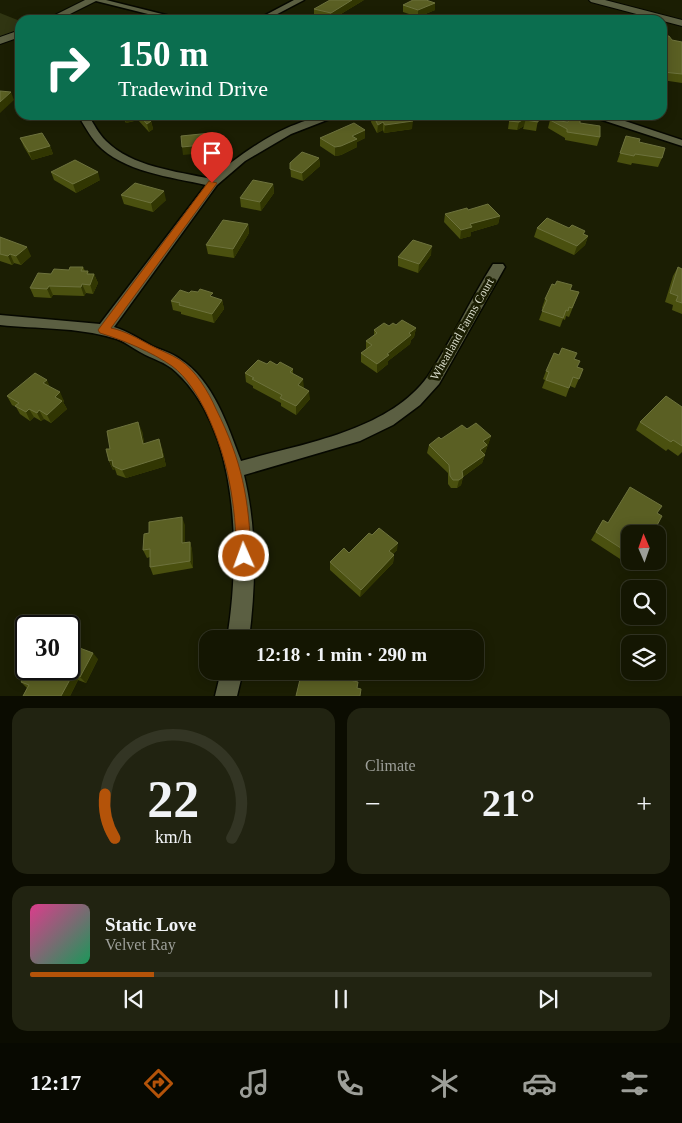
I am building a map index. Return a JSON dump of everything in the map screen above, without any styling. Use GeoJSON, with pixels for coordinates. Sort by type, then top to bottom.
{"type":"FeatureCollection","features":[{"type":"Feature","properties":{"kind":"street"},"geometry":{"type":"LineString","coordinates":[[61,15],[94,0],[160,15]]}},
{"type":"Feature","properties":{"kind":"street"},"geometry":{"type":"LineString","coordinates":[[270,15],[300,0]]}},
{"type":"Feature","properties":{"kind":"street"},"geometry":{"type":"LineString","coordinates":[[594,0],[651,15]]}},
{"type":"Feature","properties":{"kind":"street"},"geometry":{"type":"LineString","coordinates":[[667,19],[682,23]]}},
{"type":"Feature","properties":{"kind":"street"},"geometry":{"type":"LineString","coordinates":[[0,41],[15,35]]}},
{"type":"Feature","properties":{"kind":"street"},"geometry":{"type":"LineString","coordinates":[[87,120],[103,143],[120,155],[158,170],[212,183]]}},
{"type":"Feature","properties":{"kind":"street"},"geometry":{"type":"LineString","coordinates":[[104,330],[212,183],[241,159],[287,132],[321,120]]}},
{"type":"Feature","properties":{"kind":"street"},"geometry":{"type":"LineString","coordinates":[[612,120],[682,143]]}},
{"type":"Feature","properties":{"kind":"street","name":"Wheatland Farms Court"},"geometry":{"type":"LineString","coordinates":[[235,470],[354,436],[387,420],[408,406],[434,380],[498,268]]}},
{"type":"Feature","properties":{"kind":"street"},"geometry":{"type":"LineString","coordinates":[[0,320],[85,326],[119,334],[177,364],[193,380],[215,415],[235,470],[243,522],[244,572],[239,630]]}},
{"type":"Feature","properties":{"kind":"street"},"geometry":{"type":"LineString","coordinates":[[226,696],[230,680]]}},
{"type":"Feature","properties":{"kind":"green space"},"geometry":{"type":"Polygon","coordinates":[[[0,13],[15,19],[15,31],[0,38],[0,13]]]}},
{"type":"Feature","properties":{"kind":"building"},"geometry":{"type":"Polygon","coordinates":[[[330,0],[352,0],[331,13],[314,9],[330,0]]]}},
{"type":"Feature","properties":{"kind":"building"},"geometry":{"type":"Polygon","coordinates":[[[413,0],[426,0],[435,3],[418,10],[403,5],[413,0]]]}},
{"type":"Feature","properties":{"kind":"building"},"geometry":{"type":"Polygon","coordinates":[[[667,36],[672,40],[682,42],[682,74],[667,72],[667,36]]]}},
{"type":"Feature","properties":{"kind":"building"},"geometry":{"type":"Polygon","coordinates":[[[0,91],[11,92],[0,102],[0,91]]]}},
{"type":"Feature","properties":{"kind":"building"},"geometry":{"type":"Polygon","coordinates":[[[143,120],[150,120],[147,124],[143,120]]]}},
{"type":"Feature","properties":{"kind":"building"},"geometry":{"type":"Polygon","coordinates":[[[376,120],[413,121],[385,125],[383,122],[378,125],[376,120]]]}},
{"type":"Feature","properties":{"kind":"building"},"geometry":{"type":"Polygon","coordinates":[[[509,120],[522,120],[519,122],[509,120]]]}},
{"type":"Feature","properties":{"kind":"building"},"geometry":{"type":"Polygon","coordinates":[[[550,120],[568,122],[568,120],[580,120],[580,123],[600,126],[600,137],[567,132],[567,129],[550,120]]]}},
{"type":"Feature","properties":{"kind":"building"},"geometry":{"type":"Polygon","coordinates":[[[354,123],[365,130],[352,136],[357,139],[335,147],[320,138],[354,123]]]}},
{"type":"Feature","properties":{"kind":"building"},"geometry":{"type":"Polygon","coordinates":[[[42,133],[50,146],[29,152],[20,138],[42,133]]]}},
{"type":"Feature","properties":{"kind":"building"},"geometry":{"type":"Polygon","coordinates":[[[211,133],[212,144],[182,147],[181,136],[211,133]]]}},
{"type":"Feature","properties":{"kind":"building"},"geometry":{"type":"Polygon","coordinates":[[[626,136],[640,139],[639,142],[665,148],[662,158],[620,153],[626,136]]]}},
{"type":"Feature","properties":{"kind":"building"},"geometry":{"type":"Polygon","coordinates":[[[302,152],[319,158],[302,173],[290,169],[290,163],[302,152]]]}},
{"type":"Feature","properties":{"kind":"building"},"geometry":{"type":"Polygon","coordinates":[[[75,160],[98,172],[73,184],[51,172],[75,160]]]}},
{"type":"Feature","properties":{"kind":"building"},"geometry":{"type":"Polygon","coordinates":[[[253,180],[273,184],[260,202],[240,198],[253,180]]]}},
{"type":"Feature","properties":{"kind":"building"},"geometry":{"type":"Polygon","coordinates":[[[135,183],[164,191],[151,203],[121,195],[135,183]]]}},
{"type":"Feature","properties":{"kind":"building"},"geometry":{"type":"Polygon","coordinates":[[[488,204],[500,216],[470,224],[472,227],[461,230],[445,214],[467,208],[468,210],[488,204]]]}},
{"type":"Feature","properties":{"kind":"building"},"geometry":{"type":"Polygon","coordinates":[[[547,218],[569,228],[572,225],[585,231],[583,234],[588,236],[577,246],[537,228],[547,218]]]}},
{"type":"Feature","properties":{"kind":"building"},"geometry":{"type":"Polygon","coordinates":[[[223,220],[248,224],[233,249],[206,245],[223,220]]]}},
{"type":"Feature","properties":{"kind":"building"},"geometry":{"type":"Polygon","coordinates":[[[0,237],[27,247],[16,256],[0,254],[0,237]]]}},
{"type":"Feature","properties":{"kind":"building"},"geometry":{"type":"Polygon","coordinates":[[[413,240],[432,246],[419,264],[398,257],[413,240]]]}},
{"type":"Feature","properties":{"kind":"building"},"geometry":{"type":"Polygon","coordinates":[[[70,267],[83,267],[81,271],[88,271],[87,274],[94,274],[90,285],[82,284],[81,287],[49,286],[47,289],[30,288],[38,273],[51,274],[54,269],[69,270],[70,267]]]}},
{"type":"Feature","properties":{"kind":"building"},"geometry":{"type":"Polygon","coordinates":[[[678,267],[682,269],[682,303],[676,301],[678,296],[670,293],[678,267]]]}},
{"type":"Feature","properties":{"kind":"building"},"geometry":{"type":"Polygon","coordinates":[[[557,281],[572,285],[570,290],[579,292],[572,308],[569,307],[568,311],[566,310],[563,318],[542,311],[552,284],[555,285],[557,281]]]}},
{"type":"Feature","properties":{"kind":"building"},"geometry":{"type":"Polygon","coordinates":[[[200,289],[213,293],[210,296],[222,300],[212,314],[171,301],[180,290],[189,293],[191,291],[198,292],[200,289]]]}},
{"type":"Feature","properties":{"kind":"building"},"geometry":{"type":"Polygon","coordinates":[[[402,320],[416,328],[409,333],[411,335],[387,354],[389,355],[377,364],[361,353],[372,345],[366,341],[377,333],[374,330],[384,323],[389,326],[393,323],[396,325],[402,320]]]}},
{"type":"Feature","properties":{"kind":"building"},"geometry":{"type":"Polygon","coordinates":[[[562,348],[577,353],[574,359],[580,361],[577,367],[583,369],[579,379],[573,377],[569,388],[546,380],[549,372],[546,371],[554,353],[559,355],[562,348]]]}},
{"type":"Feature","properties":{"kind":"building"},"geometry":{"type":"Polygon","coordinates":[[[258,360],[267,364],[270,361],[277,365],[280,362],[293,369],[290,372],[303,379],[298,385],[309,391],[296,406],[280,398],[282,395],[252,379],[254,378],[245,373],[258,360]]]}},
{"type":"Feature","properties":{"kind":"building"},"geometry":{"type":"Polygon","coordinates":[[[35,373],[47,380],[43,383],[60,392],[55,397],[62,401],[47,415],[39,410],[37,413],[29,409],[26,412],[15,406],[19,403],[7,396],[35,373]]]}},
{"type":"Feature","properties":{"kind":"building"},"geometry":{"type":"Polygon","coordinates":[[[666,396],[682,407],[682,446],[673,440],[671,442],[640,422],[666,396]]]}},
{"type":"Feature","properties":{"kind":"building"},"geometry":{"type":"Polygon","coordinates":[[[138,422],[143,444],[159,439],[163,457],[122,470],[113,466],[112,460],[109,461],[106,449],[110,449],[107,431],[138,422]]]}},
{"type":"Feature","properties":{"kind":"building"},"geometry":{"type":"Polygon","coordinates":[[[476,423],[491,436],[483,441],[487,445],[480,450],[485,455],[462,471],[463,477],[459,480],[453,480],[450,476],[449,465],[429,445],[439,437],[441,439],[462,425],[467,429],[476,423]]]}},
{"type":"Feature","properties":{"kind":"building"},"geometry":{"type":"Polygon","coordinates":[[[630,487],[662,506],[657,513],[662,516],[657,525],[621,525],[621,548],[596,532],[603,520],[608,523],[630,487]]]}},
{"type":"Feature","properties":{"kind":"building"},"geometry":{"type":"Polygon","coordinates":[[[182,517],[182,543],[190,542],[190,561],[150,567],[150,549],[143,550],[144,534],[149,533],[149,522],[182,517]]]}},
{"type":"Feature","properties":{"kind":"building"},"geometry":{"type":"Polygon","coordinates":[[[379,528],[398,543],[389,551],[394,555],[361,590],[330,562],[344,548],[349,553],[369,533],[372,535],[379,528]]]}},
{"type":"Feature","properties":{"kind":"building"},"geometry":{"type":"Polygon","coordinates":[[[80,648],[93,653],[80,677],[80,648]]]}},
{"type":"Feature","properties":{"kind":"building"},"geometry":{"type":"Polygon","coordinates":[[[22,680],[70,680],[61,696],[23,696],[29,685],[21,682],[22,680]]]}},
{"type":"Feature","properties":{"kind":"building"},"geometry":{"type":"Polygon","coordinates":[[[300,680],[350,680],[358,682],[357,688],[361,689],[360,696],[296,696],[300,680]]]}},
{"type":"Feature","properties":{"kind":"route"},"geometry":{"type":"LineString","coordinates":[[212,183],[104,330],[119,334],[177,364],[193,380],[205,397],[226,441],[235,470],[243,522],[244,556]]}}]}
